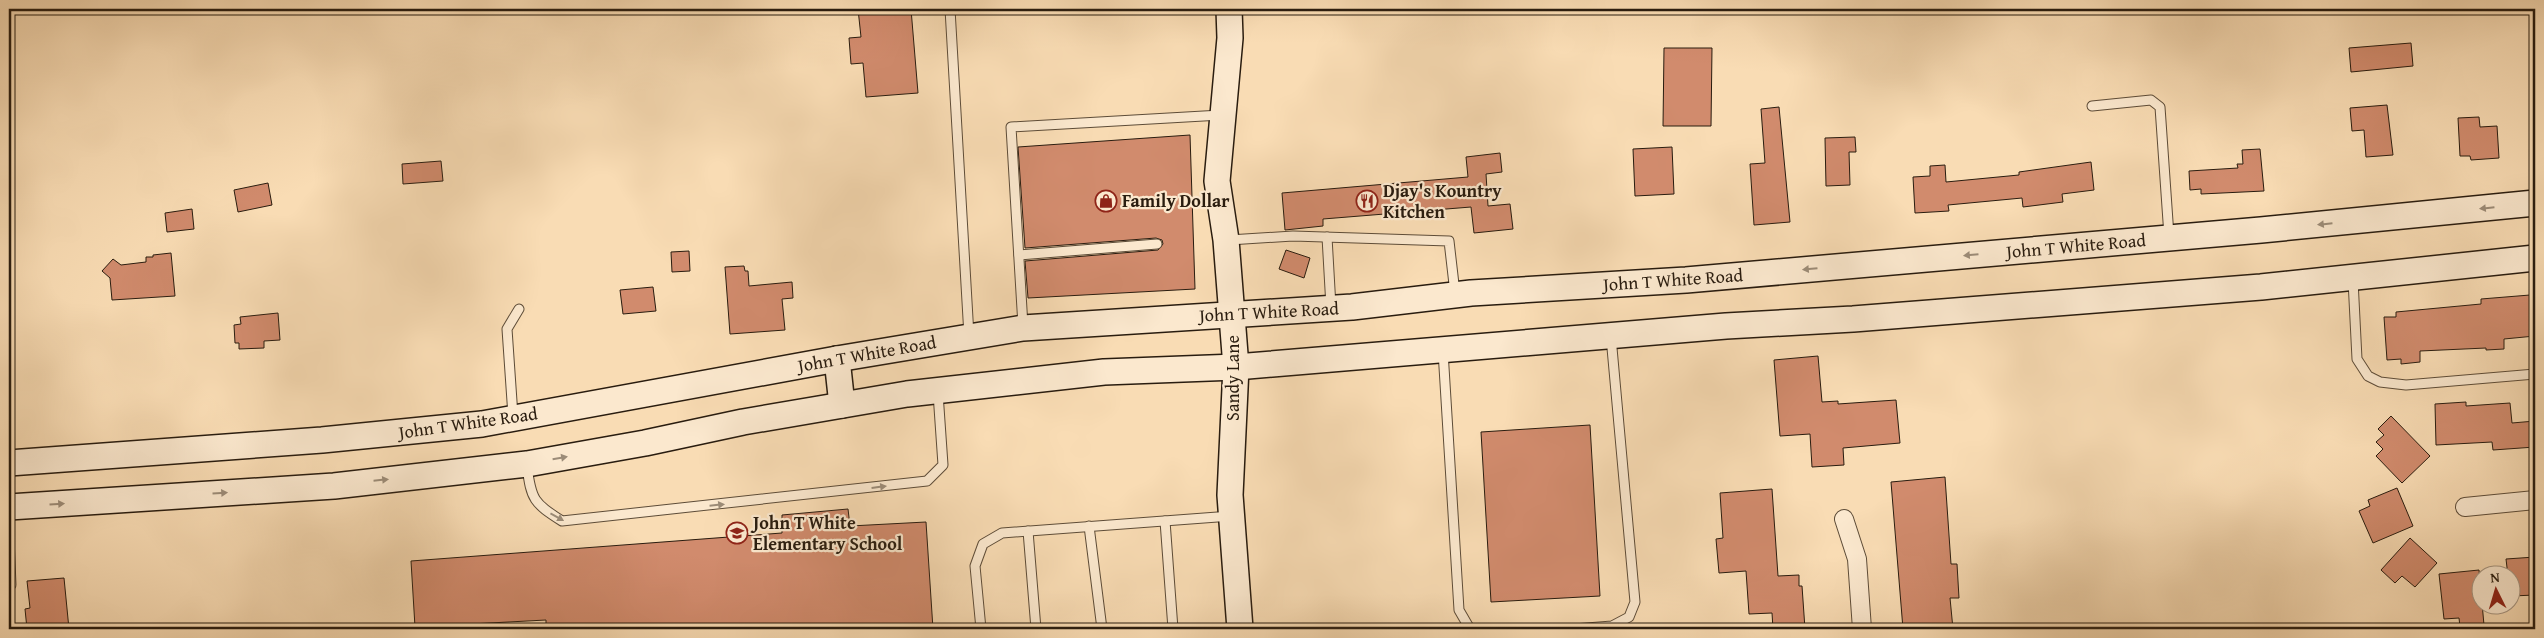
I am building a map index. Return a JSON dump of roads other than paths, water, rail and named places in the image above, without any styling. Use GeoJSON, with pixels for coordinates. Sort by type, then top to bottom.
{"type":"FeatureCollection","features":[{"type":"Feature","properties":{"kind":"main road","name":"Sandy Lane"},"geometry":{"type":"LineString","coordinates":[[1229,9],[1230,38],[1217,181],[1226,240],[1236,367],[1230,495],[1240,629]]}},
{"type":"Feature","properties":{"kind":"main road","name":"John T White Road"},"geometry":{"type":"LineString","coordinates":[[9,463],[322,440],[482,424],[836,359],[1023,328],[1331,308],[1455,296],[1686,280],[2169,238],[2535,203]]}},
{"type":"Feature","properties":{"kind":"main road"},"geometry":{"type":"LineString","coordinates":[[9,507],[334,486],[527,464],[645,443],[743,422],[842,405],[938,391],[1104,372],[1236,367],[1611,336],[2261,287],[2535,258]]}},
{"type":"Feature","properties":{"kind":"main road"},"geometry":{"type":"LineString","coordinates":[[836,359],[842,405]]}},
{"type":"Feature","properties":{"kind":"street"},"geometry":{"type":"LineString","coordinates":[[2465,507],[2535,500]]}},
{"type":"Feature","properties":{"kind":"street"},"geometry":{"type":"LineString","coordinates":[[1844,519],[1856,559],[1862,629]]}},
{"type":"Feature","properties":{"kind":"lane"},"geometry":{"type":"LineString","coordinates":[[950,9],[969,337]]}},
{"type":"Feature","properties":{"kind":"lane"},"geometry":{"type":"LineString","coordinates":[[2092,106],[2151,100],[2160,107],[2169,238]]}},
{"type":"Feature","properties":{"kind":"lane"},"geometry":{"type":"LineString","coordinates":[[1023,328],[1011,127],[1223,115]]}},
{"type":"Feature","properties":{"kind":"lane"},"geometry":{"type":"LineString","coordinates":[[1226,240],[1292,236],[1449,241],[1455,296]]}},
{"type":"Feature","properties":{"kind":"lane"},"geometry":{"type":"LineString","coordinates":[[1327,237],[1331,308]]}},
{"type":"Feature","properties":{"kind":"lane"},"geometry":{"type":"LineString","coordinates":[[1019,255],[1157,244]]}},
{"type":"Feature","properties":{"kind":"lane"},"geometry":{"type":"LineString","coordinates":[[2353,277],[2357,359],[2368,376],[2380,382],[2406,385],[2535,374]]}},
{"type":"Feature","properties":{"kind":"lane"},"geometry":{"type":"LineString","coordinates":[[513,418],[507,329],[520,309]]}},
{"type":"Feature","properties":{"kind":"lane"},"geometry":{"type":"LineString","coordinates":[[1574,629],[1612,626],[1629,617],[1635,602],[1611,336]]}},
{"type":"Feature","properties":{"kind":"lane"},"geometry":{"type":"LineString","coordinates":[[1443,351],[1459,610],[1470,629]]}},
{"type":"Feature","properties":{"kind":"lane"},"geometry":{"type":"LineString","coordinates":[[527,464],[529,488],[538,506],[562,521],[927,481],[943,465],[938,391]]}},
{"type":"Feature","properties":{"kind":"lane"},"geometry":{"type":"LineString","coordinates":[[981,629],[975,566],[983,544],[1002,533],[1232,516]]}},
{"type":"Feature","properties":{"kind":"lane"},"geometry":{"type":"LineString","coordinates":[[1164,521],[1173,629]]}},
{"type":"Feature","properties":{"kind":"lane"},"geometry":{"type":"LineString","coordinates":[[1089,526],[1102,629]]}},
{"type":"Feature","properties":{"kind":"lane"},"geometry":{"type":"LineString","coordinates":[[1028,531],[1036,629]]}},
{"type":"Feature","properties":{"kind":"lane"},"geometry":{"type":"LineString","coordinates":[[9,537],[11,585],[9,585]]}},
{"type":"Feature","properties":{"kind":"place","name":"Family Dollar"},"geometry":{"type":"Point","coordinates":[1106,201]}},
{"type":"Feature","properties":{"kind":"place","name":"Djay's Kountry Kitchen"},"geometry":{"type":"Point","coordinates":[1367,201]}},
{"type":"Feature","properties":{"kind":"place","name":"John T White Elementary School"},"geometry":{"type":"Point","coordinates":[737,533]}}]}
